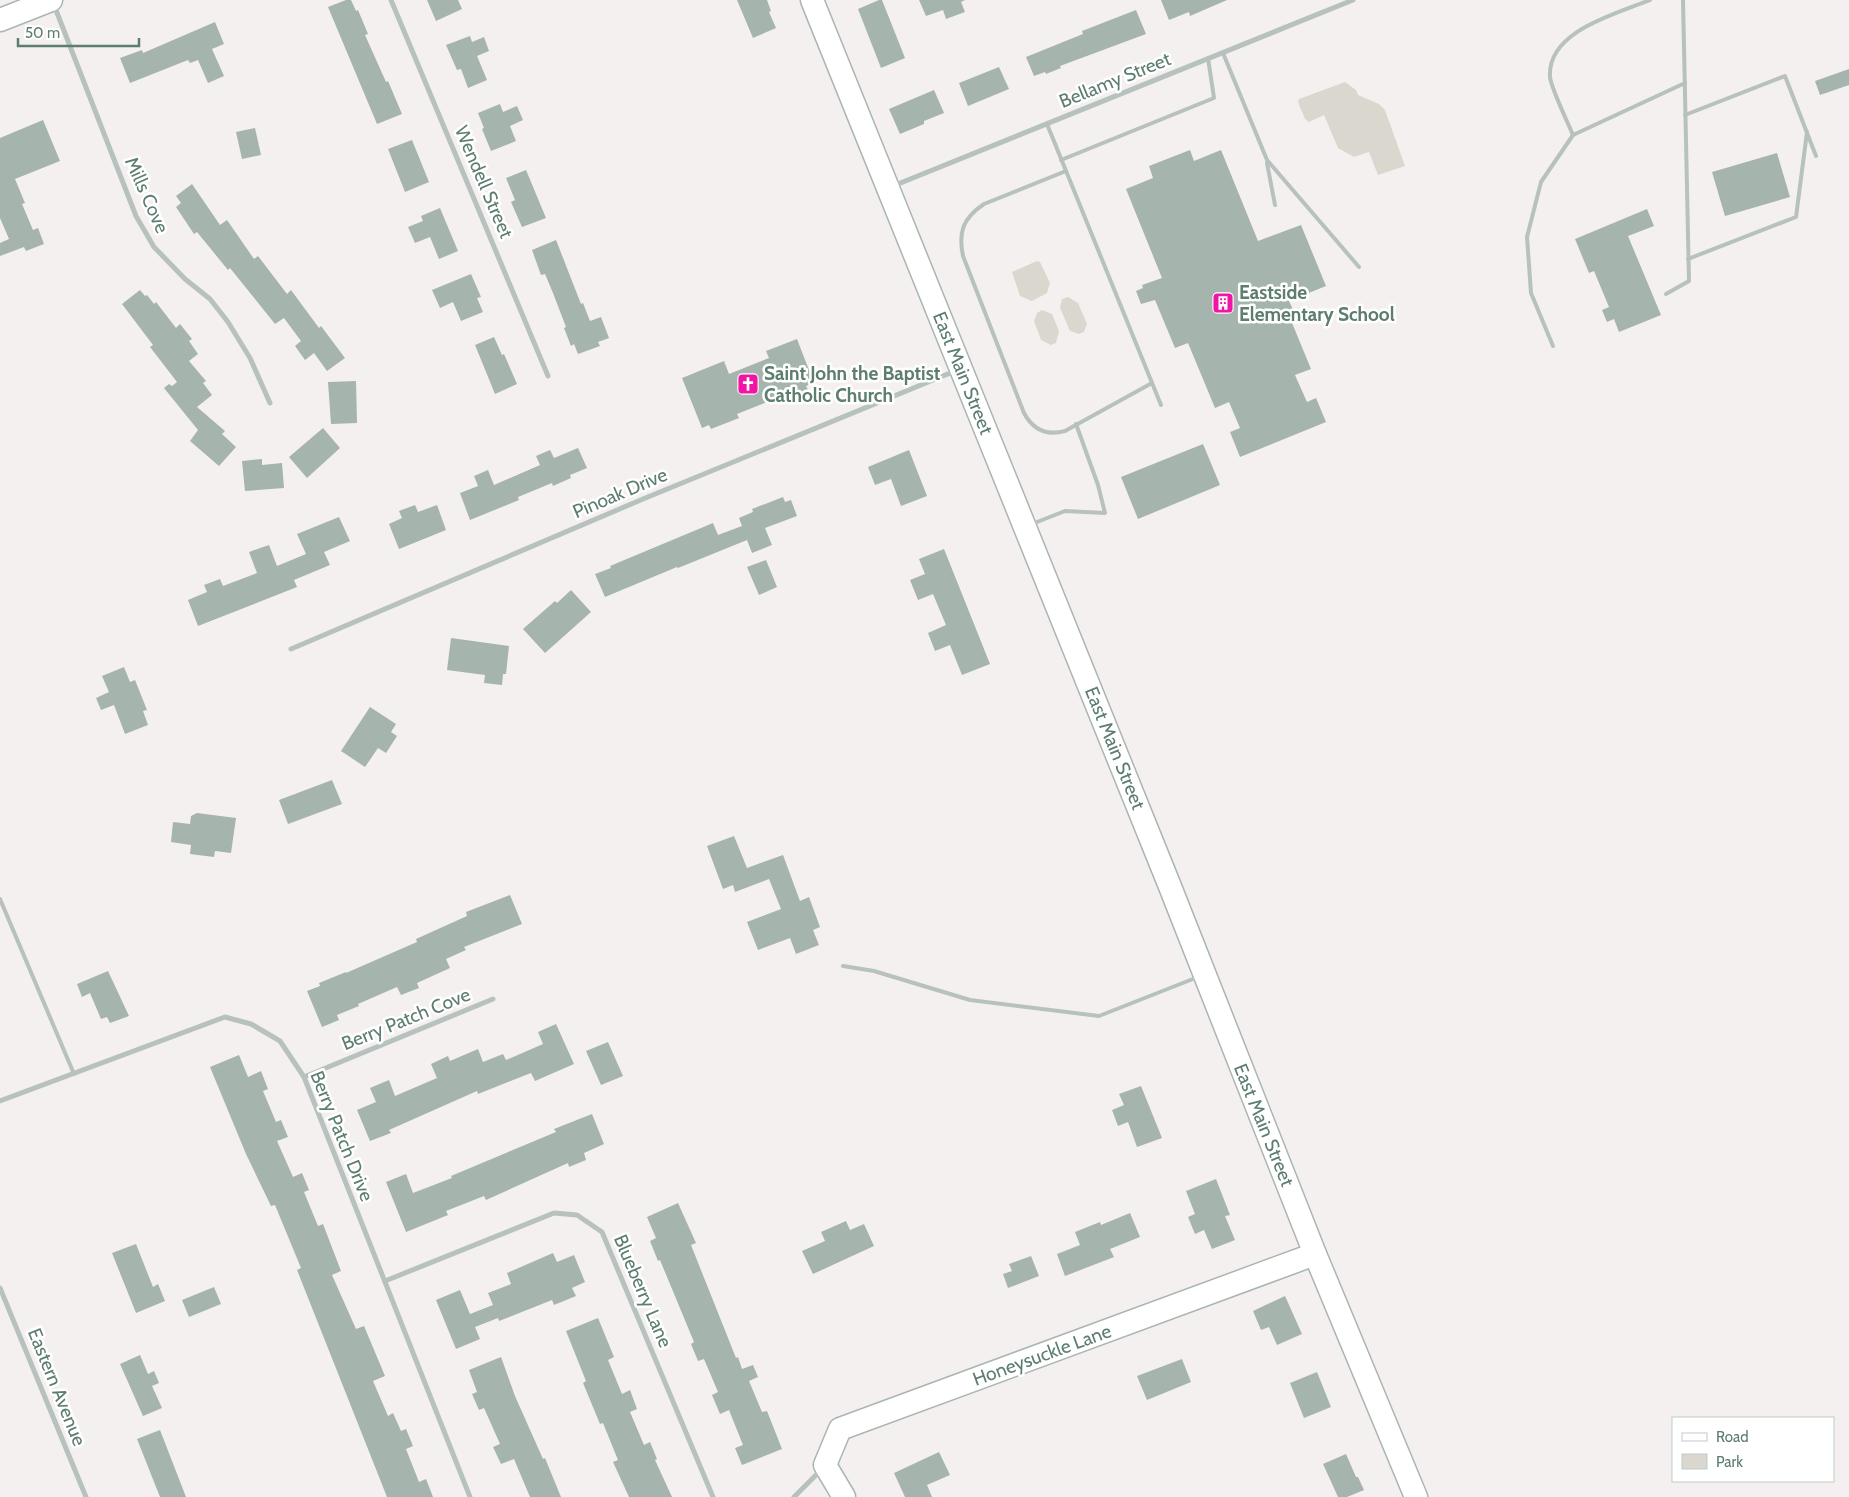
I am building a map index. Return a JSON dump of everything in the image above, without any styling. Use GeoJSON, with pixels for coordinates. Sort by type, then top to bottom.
{"type":"FeatureCollection","features":[{"type":"Feature","properties":{"kind":"street"},"geometry":{"type":"LineString","coordinates":[[0,20],[51,0]]}},
{"type":"Feature","properties":{"kind":"street","name":"Mills Cove"},"geometry":{"type":"LineString","coordinates":[[51,0],[136,216],[154,247],[185,279],[210,299],[228,322],[250,358],[270,404]]}},
{"type":"Feature","properties":{"kind":"street","name":"Wendell Street"},"geometry":{"type":"LineString","coordinates":[[391,0],[548,376]]}},
{"type":"Feature","properties":{"kind":"street","name":"East Main Street"},"geometry":{"type":"LineString","coordinates":[[812,0],[1205,974],[1315,1254],[1416,1497]]}},
{"type":"Feature","properties":{"kind":"street","name":"Bellamy Street"},"geometry":{"type":"LineString","coordinates":[[888,188],[1353,0]]}},
{"type":"Feature","properties":{"kind":"street","name":"Pinoak Drive"},"geometry":{"type":"LineString","coordinates":[[291,649],[643,499],[961,368]]}},
{"type":"Feature","properties":{"kind":"street","name":"Berry Patch Cove"},"geometry":{"type":"LineString","coordinates":[[304,1078],[493,999]]}},
{"type":"Feature","properties":{"kind":"street","name":"Berry Patch Drive"},"geometry":{"type":"LineString","coordinates":[[0,1101],[225,1017],[251,1024],[280,1041],[304,1078],[470,1497]]}},
{"type":"Feature","properties":{"kind":"street","name":"Blueberry Lane"},"geometry":{"type":"LineString","coordinates":[[385,1281],[554,1213],[577,1215],[585,1220],[602,1232],[712,1497]]}},
{"type":"Feature","properties":{"kind":"street","name":"Honeysuckle Lane"},"geometry":{"type":"LineString","coordinates":[[825,1465],[840,1429],[1315,1254]]}},
{"type":"Feature","properties":{"kind":"street","name":"Eastern Avenue"},"geometry":{"type":"LineString","coordinates":[[0,1288],[86,1497]]}},
{"type":"Feature","properties":{"kind":"street"},"geometry":{"type":"LineString","coordinates":[[794,1497],[825,1465],[844,1497]]}},
{"type":"Feature","properties":{"kind":"lane"},"geometry":{"type":"LineString","coordinates":[[1573,134],[1550,78],[1552,63],[1558,48],[1568,37],[1582,28],[1650,0]]}},
{"type":"Feature","properties":{"kind":"lane"},"geometry":{"type":"LineString","coordinates":[[1666,294],[1689,281],[1683,0]]}},
{"type":"Feature","properties":{"kind":"lane"},"geometry":{"type":"LineString","coordinates":[[1223,53],[1267,160],[1275,205]]}},
{"type":"Feature","properties":{"kind":"lane"},"geometry":{"type":"LineString","coordinates":[[1061,160],[1214,98],[1208,58]]}},
{"type":"Feature","properties":{"kind":"lane"},"geometry":{"type":"LineString","coordinates":[[1685,116],[1785,76],[1816,156]]}},
{"type":"Feature","properties":{"kind":"lane"},"geometry":{"type":"LineString","coordinates":[[1553,346],[1531,294],[1527,237],[1541,182],[1573,134],[1685,83]]}},
{"type":"Feature","properties":{"kind":"lane"},"geometry":{"type":"LineString","coordinates":[[1047,124],[1161,405]]}},
{"type":"Feature","properties":{"kind":"lane"},"geometry":{"type":"LineString","coordinates":[[1688,259],[1796,217],[1807,132]]}},
{"type":"Feature","properties":{"kind":"lane"},"geometry":{"type":"LineString","coordinates":[[1267,160],[1359,267]]}},
{"type":"Feature","properties":{"kind":"lane"},"geometry":{"type":"LineString","coordinates":[[1066,171],[984,204],[966,220],[961,232],[960,244],[963,256],[1028,422],[1036,429],[1045,433],[1056,434],[1065,431],[1152,383]]}},
{"type":"Feature","properties":{"kind":"lane"},"geometry":{"type":"LineString","coordinates":[[1025,526],[1065,511],[1105,513],[1098,485],[1076,424]]}},
{"type":"Feature","properties":{"kind":"lane"},"geometry":{"type":"LineString","coordinates":[[0,900],[74,1074]]}},
{"type":"Feature","properties":{"kind":"lane"},"geometry":{"type":"LineString","coordinates":[[843,966],[874,971],[970,1000],[1099,1016],[1205,974]]}},
{"type":"Feature","properties":{"kind":"green space"},"geometry":{"type":"Polygon","coordinates":[[[1345,82],[1356,90],[1358,95],[1379,104],[1385,110],[1405,166],[1378,175],[1369,152],[1354,157],[1338,148],[1324,115],[1309,122],[1305,119],[1298,102],[1299,99],[1345,82]]]}},
{"type":"Feature","properties":{"kind":"green space"},"geometry":{"type":"Polygon","coordinates":[[[1037,261],[1040,262],[1050,283],[1047,293],[1032,301],[1020,296],[1012,272],[1037,261]]]}},
{"type":"Feature","properties":{"kind":"green space"},"geometry":{"type":"Polygon","coordinates":[[[1068,297],[1078,303],[1087,324],[1084,332],[1079,334],[1070,331],[1060,308],[1062,299],[1068,297]]]}},
{"type":"Feature","properties":{"kind":"green space"},"geometry":{"type":"Polygon","coordinates":[[[1042,310],[1052,314],[1059,331],[1056,343],[1051,345],[1041,340],[1034,321],[1037,313],[1042,310]]]}},
{"type":"Feature","properties":{"kind":"building"},"geometry":{"type":"Polygon","coordinates":[[[351,0],[356,11],[358,10],[368,34],[365,35],[402,114],[377,124],[328,7],[351,0]]]}},
{"type":"Feature","properties":{"kind":"building"},"geometry":{"type":"Polygon","coordinates":[[[427,0],[458,0],[462,9],[436,21],[427,0]]]}},
{"type":"Feature","properties":{"kind":"building"},"geometry":{"type":"Polygon","coordinates":[[[737,0],[767,0],[771,11],[769,12],[776,28],[753,38],[737,0]]]}},
{"type":"Feature","properties":{"kind":"building"},"geometry":{"type":"Polygon","coordinates":[[[882,0],[905,58],[881,68],[858,9],[882,0]]]}},
{"type":"Feature","properties":{"kind":"building"},"geometry":{"type":"Polygon","coordinates":[[[919,0],[965,0],[961,2],[965,12],[946,19],[943,10],[926,16],[919,0]]]}},
{"type":"Feature","properties":{"kind":"building"},"geometry":{"type":"Polygon","coordinates":[[[1161,0],[1227,0],[1190,16],[1189,12],[1169,20],[1161,0]]]}},
{"type":"Feature","properties":{"kind":"building"},"geometry":{"type":"Polygon","coordinates":[[[1136,10],[1146,34],[1060,66],[1061,68],[1046,74],[1045,72],[1034,76],[1026,57],[1083,34],[1082,31],[1136,10]]]}},
{"type":"Feature","properties":{"kind":"building"},"geometry":{"type":"Polygon","coordinates":[[[215,22],[224,44],[212,49],[224,76],[208,83],[198,60],[190,63],[188,60],[130,83],[120,58],[142,50],[143,53],[215,22]]]}},
{"type":"Feature","properties":{"kind":"building"},"geometry":{"type":"Polygon","coordinates":[[[470,36],[472,42],[484,37],[489,51],[477,56],[487,80],[468,88],[461,69],[457,70],[446,45],[470,36]]]}},
{"type":"Feature","properties":{"kind":"building"},"geometry":{"type":"Polygon","coordinates":[[[999,67],[1009,89],[968,106],[959,83],[999,67]]]}},
{"type":"Feature","properties":{"kind":"building"},"geometry":{"type":"Polygon","coordinates":[[[1849,69],[1849,85],[1820,95],[1815,81],[1849,69]]]}},
{"type":"Feature","properties":{"kind":"building"},"geometry":{"type":"Polygon","coordinates":[[[934,90],[944,113],[900,134],[889,109],[934,90]]]}},
{"type":"Feature","properties":{"kind":"building"},"geometry":{"type":"Polygon","coordinates":[[[500,104],[503,112],[517,106],[523,120],[510,126],[516,141],[491,151],[478,113],[500,104]]]}},
{"type":"Feature","properties":{"kind":"building"},"geometry":{"type":"Polygon","coordinates":[[[43,120],[60,161],[15,179],[25,203],[22,204],[33,230],[38,228],[44,244],[26,251],[24,247],[0,256],[0,243],[9,239],[0,218],[0,138],[43,120]]]}},
{"type":"Feature","properties":{"kind":"building"},"geometry":{"type":"Polygon","coordinates":[[[255,128],[261,155],[242,159],[236,132],[255,128]]]}},
{"type":"Feature","properties":{"kind":"building"},"geometry":{"type":"Polygon","coordinates":[[[412,140],[429,182],[405,192],[388,149],[412,140]]]}},
{"type":"Feature","properties":{"kind":"building","name":"Eastside Elementary School"},"geometry":{"type":"Polygon","coordinates":[[[1190,150],[1194,161],[1221,150],[1258,241],[1301,225],[1326,286],[1289,301],[1296,316],[1290,318],[1311,369],[1295,375],[1307,402],[1316,398],[1326,422],[1240,457],[1230,432],[1240,428],[1229,402],[1215,408],[1188,343],[1175,348],[1155,300],[1141,304],[1136,291],[1143,288],[1142,285],[1162,278],[1126,189],[1153,178],[1149,166],[1190,150]]]}},
{"type":"Feature","properties":{"kind":"building"},"geometry":{"type":"Polygon","coordinates":[[[1777,153],[1790,197],[1725,216],[1712,172],[1777,153]]]}},
{"type":"Feature","properties":{"kind":"building"},"geometry":{"type":"Polygon","coordinates":[[[526,170],[546,218],[522,227],[511,202],[515,200],[506,178],[526,170]]]}},
{"type":"Feature","properties":{"kind":"building"},"geometry":{"type":"Polygon","coordinates":[[[192,184],[220,225],[227,220],[254,259],[258,256],[287,294],[291,290],[319,328],[321,326],[345,358],[327,371],[314,353],[305,360],[295,346],[301,341],[284,318],[275,324],[230,268],[228,270],[197,232],[194,234],[176,207],[181,203],[176,196],[192,184]]]}},
{"type":"Feature","properties":{"kind":"building"},"geometry":{"type":"Polygon","coordinates":[[[440,208],[458,251],[439,259],[430,237],[415,243],[408,227],[423,221],[421,216],[440,208]]]}},
{"type":"Feature","properties":{"kind":"building"},"geometry":{"type":"Polygon","coordinates":[[[1647,209],[1654,226],[1628,236],[1661,315],[1619,332],[1614,319],[1607,322],[1602,310],[1609,307],[1594,271],[1589,273],[1575,239],[1647,209]]]}},
{"type":"Feature","properties":{"kind":"building"},"geometry":{"type":"Polygon","coordinates":[[[556,240],[581,304],[583,303],[590,321],[601,317],[609,338],[598,342],[600,346],[578,354],[574,344],[571,346],[553,293],[545,274],[541,275],[532,250],[556,240]]]}},
{"type":"Feature","properties":{"kind":"building"},"geometry":{"type":"Polygon","coordinates":[[[471,274],[481,297],[477,298],[483,312],[461,321],[453,302],[440,308],[432,290],[471,274]]]}},
{"type":"Feature","properties":{"kind":"building"},"geometry":{"type":"Polygon","coordinates":[[[140,290],[154,304],[156,302],[176,328],[180,324],[192,339],[189,341],[198,354],[189,361],[206,381],[203,383],[212,395],[197,407],[225,431],[222,434],[236,447],[219,466],[190,441],[198,430],[164,388],[169,384],[172,386],[177,382],[150,347],[153,345],[122,304],[140,290]]]}},
{"type":"Feature","properties":{"kind":"building"},"geometry":{"type":"Polygon","coordinates":[[[494,337],[502,355],[504,354],[517,384],[495,394],[475,345],[494,337]]]}},
{"type":"Feature","properties":{"kind":"building","name":"Saint John the Baptist Catholic Church"},"geometry":{"type":"Polygon","coordinates":[[[797,339],[814,383],[806,386],[808,390],[793,396],[792,392],[737,414],[739,418],[711,429],[709,425],[702,428],[682,378],[724,361],[729,374],[769,358],[766,351],[797,339]]]}},
{"type":"Feature","properties":{"kind":"building"},"geometry":{"type":"Polygon","coordinates":[[[356,381],[357,423],[331,424],[328,382],[356,381]]]}},
{"type":"Feature","properties":{"kind":"building"},"geometry":{"type":"Polygon","coordinates":[[[323,428],[340,448],[307,478],[289,457],[323,428]]]}},
{"type":"Feature","properties":{"kind":"building"},"geometry":{"type":"Polygon","coordinates":[[[1203,444],[1220,485],[1138,519],[1121,477],[1203,444]]]}},
{"type":"Feature","properties":{"kind":"building"},"geometry":{"type":"Polygon","coordinates":[[[578,448],[587,468],[570,475],[571,478],[553,486],[552,483],[518,497],[519,500],[470,520],[460,493],[478,486],[474,476],[488,470],[494,485],[540,465],[536,456],[550,450],[554,458],[578,448]]]}},
{"type":"Feature","properties":{"kind":"building"},"geometry":{"type":"Polygon","coordinates":[[[909,450],[927,496],[901,506],[891,479],[875,485],[868,467],[909,450]]]}},
{"type":"Feature","properties":{"kind":"building"},"geometry":{"type":"Polygon","coordinates":[[[262,459],[262,465],[282,463],[284,488],[245,491],[242,461],[262,459]]]}},
{"type":"Feature","properties":{"kind":"building"},"geometry":{"type":"Polygon","coordinates":[[[783,497],[785,502],[791,500],[797,516],[765,528],[772,545],[752,553],[747,540],[605,597],[595,574],[713,523],[718,535],[742,526],[739,518],[753,512],[752,509],[783,497]]]}},
{"type":"Feature","properties":{"kind":"building"},"geometry":{"type":"Polygon","coordinates":[[[415,505],[418,512],[437,505],[446,530],[399,549],[389,524],[402,518],[399,511],[415,505]]]}},
{"type":"Feature","properties":{"kind":"building"},"geometry":{"type":"Polygon","coordinates":[[[339,517],[350,541],[324,552],[330,565],[294,580],[297,587],[198,626],[188,600],[207,592],[204,585],[220,579],[223,586],[257,573],[249,552],[269,545],[277,566],[306,554],[297,534],[339,517]]]}},
{"type":"Feature","properties":{"kind":"building"},"geometry":{"type":"Polygon","coordinates":[[[944,549],[990,664],[962,675],[950,645],[935,651],[928,633],[946,625],[933,594],[918,600],[910,580],[925,574],[919,559],[944,549]]]}},
{"type":"Feature","properties":{"kind":"building"},"geometry":{"type":"Polygon","coordinates":[[[766,560],[777,587],[759,595],[747,567],[766,560]]]}},
{"type":"Feature","properties":{"kind":"building"},"geometry":{"type":"Polygon","coordinates":[[[571,590],[591,612],[545,653],[523,629],[555,601],[557,603],[571,590]]]}},
{"type":"Feature","properties":{"kind":"building"},"geometry":{"type":"Polygon","coordinates":[[[451,638],[509,646],[506,674],[503,674],[502,685],[484,683],[485,675],[447,670],[451,638]]]}},
{"type":"Feature","properties":{"kind":"building"},"geometry":{"type":"Polygon","coordinates":[[[124,667],[130,682],[135,680],[147,710],[143,711],[148,725],[125,734],[114,705],[101,710],[96,698],[109,692],[102,676],[124,667]]]}},
{"type":"Feature","properties":{"kind":"building"},"geometry":{"type":"Polygon","coordinates":[[[370,707],[396,724],[391,732],[397,736],[386,753],[378,748],[365,767],[341,751],[370,707]]]}},
{"type":"Feature","properties":{"kind":"building"},"geometry":{"type":"Polygon","coordinates":[[[332,780],[342,804],[288,824],[279,800],[332,780]]]}},
{"type":"Feature","properties":{"kind":"building"},"geometry":{"type":"Polygon","coordinates":[[[197,813],[236,818],[231,853],[215,851],[214,857],[190,854],[191,845],[171,842],[173,822],[190,824],[191,816],[197,813]]]}},
{"type":"Feature","properties":{"kind":"building"},"geometry":{"type":"Polygon","coordinates":[[[734,836],[747,868],[783,855],[800,901],[809,897],[820,927],[813,930],[819,945],[796,954],[790,938],[758,950],[747,922],[781,909],[769,879],[735,892],[733,885],[723,889],[707,846],[734,836]]]}},
{"type":"Feature","properties":{"kind":"building"},"geometry":{"type":"Polygon","coordinates":[[[510,895],[522,924],[464,947],[466,950],[446,959],[450,968],[417,983],[419,988],[401,995],[397,987],[337,1015],[339,1020],[322,1027],[307,991],[320,986],[319,983],[417,942],[416,939],[467,916],[466,912],[510,895]]]}},
{"type":"Feature","properties":{"kind":"building"},"geometry":{"type":"Polygon","coordinates":[[[108,971],[129,1016],[110,1023],[107,1017],[101,1019],[90,993],[82,997],[77,984],[108,971]]]}},
{"type":"Feature","properties":{"kind":"building"},"geometry":{"type":"Polygon","coordinates":[[[556,1024],[574,1064],[535,1081],[531,1073],[478,1094],[477,1091],[389,1130],[391,1133],[370,1141],[357,1110],[376,1102],[370,1088],[389,1080],[395,1096],[437,1078],[431,1064],[448,1056],[450,1061],[478,1049],[483,1062],[503,1054],[506,1060],[543,1044],[538,1032],[556,1024]]]}},
{"type":"Feature","properties":{"kind":"building"},"geometry":{"type":"Polygon","coordinates":[[[608,1042],[623,1076],[601,1085],[586,1051],[608,1042]]]}},
{"type":"Feature","properties":{"kind":"building"},"geometry":{"type":"Polygon","coordinates":[[[239,1055],[248,1077],[261,1071],[268,1089],[263,1091],[276,1122],[281,1120],[288,1137],[277,1141],[293,1177],[302,1173],[309,1190],[304,1192],[318,1226],[323,1224],[341,1271],[332,1275],[356,1329],[364,1326],[385,1376],[373,1381],[388,1416],[393,1413],[401,1431],[406,1429],[413,1446],[406,1449],[419,1482],[426,1479],[433,1497],[387,1497],[297,1270],[301,1268],[275,1205],[271,1206],[246,1154],[210,1067],[239,1055]]]}},
{"type":"Feature","properties":{"kind":"building"},"geometry":{"type":"Polygon","coordinates":[[[1141,1086],[1162,1138],[1137,1147],[1128,1122],[1118,1126],[1112,1110],[1124,1105],[1119,1094],[1141,1086]]]}},
{"type":"Feature","properties":{"kind":"building"},"geometry":{"type":"Polygon","coordinates":[[[592,1114],[604,1144],[584,1153],[586,1160],[569,1167],[568,1163],[486,1200],[484,1196],[446,1211],[448,1215],[406,1232],[386,1182],[406,1174],[413,1193],[452,1178],[451,1176],[556,1132],[554,1129],[592,1114]]]}},
{"type":"Feature","properties":{"kind":"building"},"geometry":{"type":"Polygon","coordinates":[[[1216,1179],[1230,1215],[1225,1216],[1235,1240],[1212,1249],[1204,1230],[1195,1234],[1188,1217],[1195,1214],[1186,1191],[1216,1179]]]}},
{"type":"Feature","properties":{"kind":"building"},"geometry":{"type":"Polygon","coordinates":[[[678,1203],[696,1243],[691,1245],[736,1358],[738,1357],[742,1369],[753,1365],[758,1377],[749,1381],[762,1412],[767,1411],[782,1449],[742,1465],[735,1448],[743,1445],[729,1410],[720,1414],[712,1395],[718,1392],[704,1359],[698,1361],[691,1344],[694,1342],[660,1260],[658,1261],[650,1241],[656,1238],[647,1217],[678,1203]]]}},
{"type":"Feature","properties":{"kind":"building"},"geometry":{"type":"Polygon","coordinates":[[[1130,1213],[1140,1237],[1110,1249],[1114,1257],[1065,1276],[1057,1254],[1080,1245],[1075,1232],[1100,1222],[1101,1225],[1130,1213]]]}},
{"type":"Feature","properties":{"kind":"building"},"geometry":{"type":"Polygon","coordinates":[[[846,1221],[850,1230],[864,1224],[874,1246],[813,1274],[802,1251],[825,1241],[821,1232],[846,1221]]]}},
{"type":"Feature","properties":{"kind":"building"},"geometry":{"type":"Polygon","coordinates":[[[136,1244],[153,1287],[158,1284],[165,1301],[136,1313],[112,1253],[136,1244]]]}},
{"type":"Feature","properties":{"kind":"building"},"geometry":{"type":"Polygon","coordinates":[[[553,1253],[557,1262],[574,1255],[585,1282],[572,1288],[576,1296],[554,1305],[552,1300],[499,1321],[498,1318],[475,1327],[480,1339],[456,1349],[436,1300],[460,1290],[470,1314],[493,1305],[488,1293],[511,1284],[507,1273],[553,1253]]]}},
{"type":"Feature","properties":{"kind":"building"},"geometry":{"type":"Polygon","coordinates":[[[1031,1256],[1039,1276],[1008,1288],[1003,1274],[1012,1271],[1009,1264],[1031,1256]]]}},
{"type":"Feature","properties":{"kind":"building"},"geometry":{"type":"Polygon","coordinates":[[[214,1287],[221,1304],[189,1317],[182,1300],[214,1287]]]}},
{"type":"Feature","properties":{"kind":"building"},"geometry":{"type":"Polygon","coordinates":[[[1285,1296],[1302,1334],[1277,1345],[1269,1327],[1261,1330],[1253,1311],[1285,1296]]]}},
{"type":"Feature","properties":{"kind":"building"},"geometry":{"type":"Polygon","coordinates":[[[598,1318],[614,1357],[608,1360],[622,1394],[630,1390],[637,1409],[630,1412],[644,1445],[650,1442],[657,1459],[655,1460],[672,1497],[629,1497],[613,1462],[618,1460],[603,1423],[600,1424],[583,1383],[586,1381],[566,1331],[598,1318]]]}},
{"type":"Feature","properties":{"kind":"building"},"geometry":{"type":"Polygon","coordinates":[[[140,1355],[148,1374],[154,1371],[159,1383],[152,1386],[162,1408],[143,1416],[120,1364],[140,1355]]]}},
{"type":"Feature","properties":{"kind":"building"},"geometry":{"type":"Polygon","coordinates":[[[501,1357],[515,1396],[543,1459],[545,1458],[561,1497],[530,1497],[514,1459],[501,1464],[493,1447],[500,1444],[484,1408],[479,1410],[472,1394],[477,1392],[469,1370],[501,1357]]]}},
{"type":"Feature","properties":{"kind":"building"},"geometry":{"type":"Polygon","coordinates":[[[1182,1359],[1191,1382],[1147,1400],[1137,1376],[1182,1359]]]}},
{"type":"Feature","properties":{"kind":"building"},"geometry":{"type":"Polygon","coordinates":[[[1317,1372],[1331,1407],[1304,1418],[1290,1383],[1317,1372]]]}},
{"type":"Feature","properties":{"kind":"building"},"geometry":{"type":"Polygon","coordinates":[[[160,1430],[186,1497],[160,1497],[137,1439],[160,1430]]]}},
{"type":"Feature","properties":{"kind":"building"},"geometry":{"type":"Polygon","coordinates":[[[939,1452],[950,1475],[927,1485],[932,1497],[905,1497],[894,1473],[939,1452]]]}},
{"type":"Feature","properties":{"kind":"building"},"geometry":{"type":"Polygon","coordinates":[[[1346,1454],[1364,1490],[1347,1497],[1338,1497],[1323,1464],[1346,1454]]]}},
{"type":"Feature","properties":{"kind":"place","name":"Eastside Elementary School"},"geometry":{"type":"Point","coordinates":[1223,303]}},
{"type":"Feature","properties":{"kind":"place","name":"Saint John the Baptist Catholic Church"},"geometry":{"type":"Point","coordinates":[748,384]}}]}
